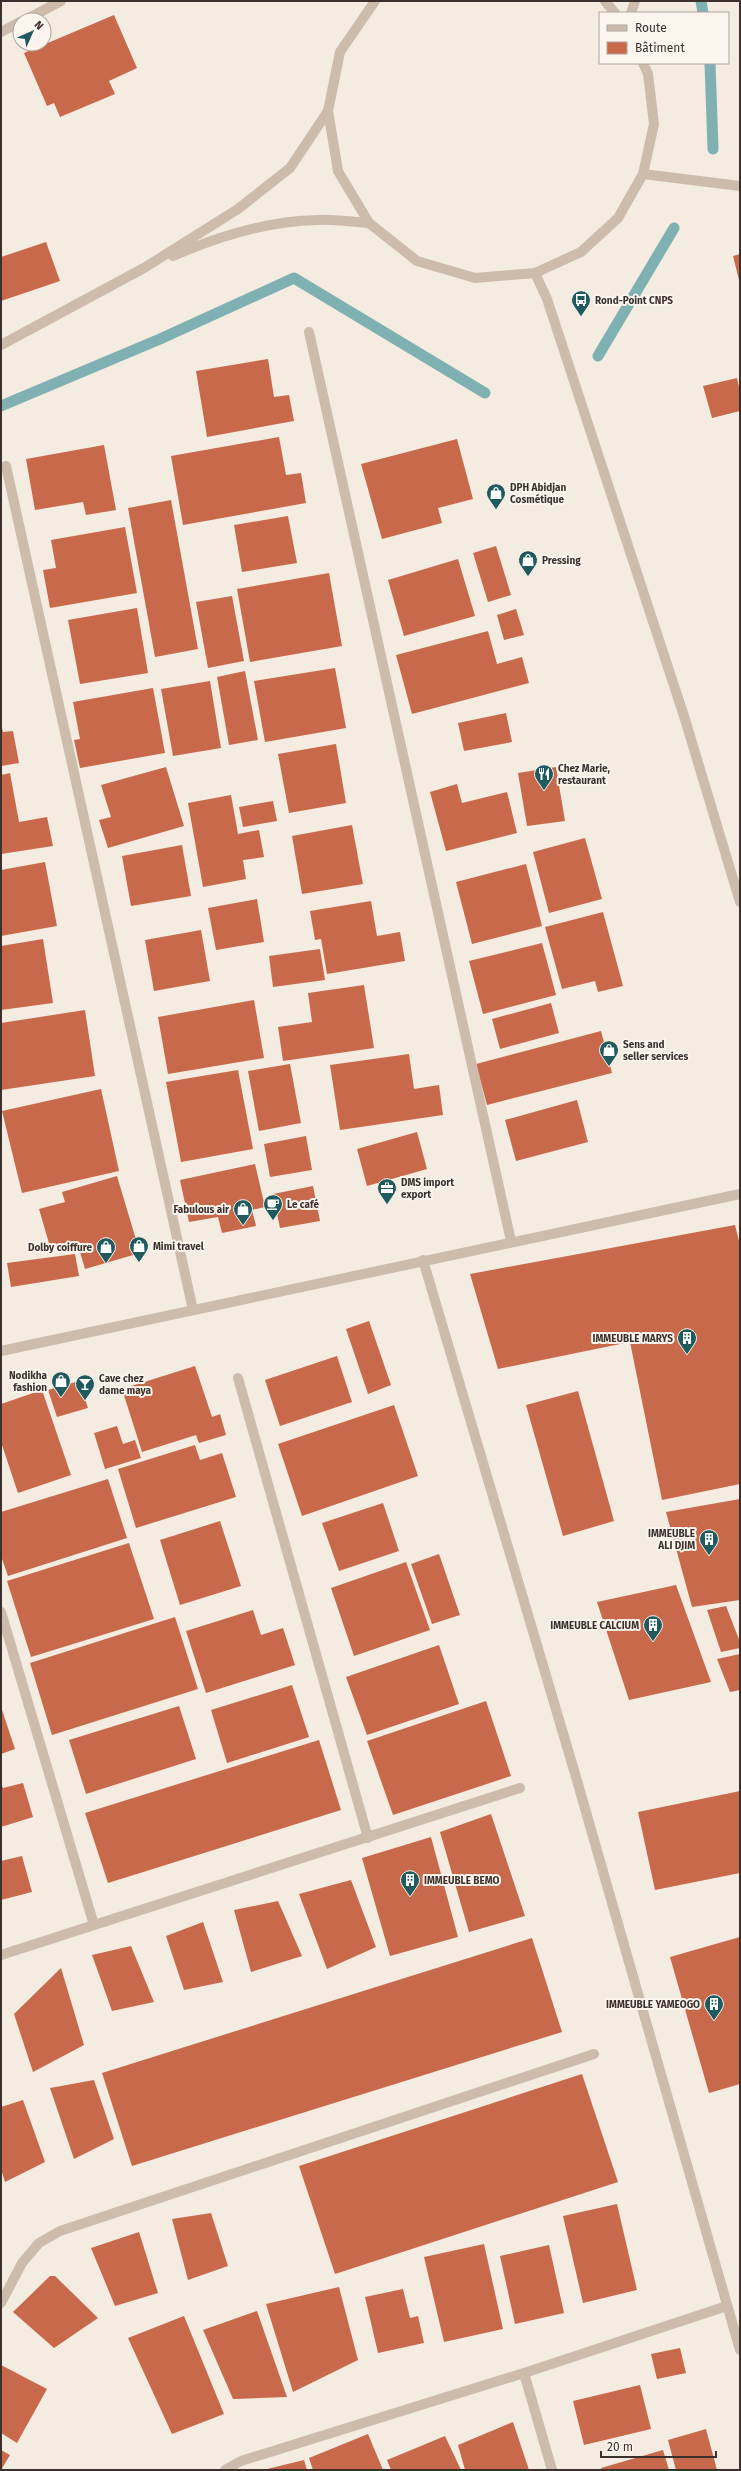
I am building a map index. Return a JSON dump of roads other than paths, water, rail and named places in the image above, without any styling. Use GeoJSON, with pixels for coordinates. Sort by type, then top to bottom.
{"type":"FeatureCollection","features":[{"type":"Feature","properties":{"kind":"street"},"geometry":{"type":"LineString","coordinates":[[40,12],[61,1]]}},
{"type":"Feature","properties":{"kind":"street"},"geometry":{"type":"LineString","coordinates":[[374,1],[340,52],[328,111],[338,171],[369,223],[417,261],[475,278],[535,273],[582,252],[618,218],[643,174],[654,124],[648,74],[643,64]]}},
{"type":"Feature","properties":{"kind":"street"},"geometry":{"type":"LineString","coordinates":[[605,1],[614,12]]}},
{"type":"Feature","properties":{"kind":"street"},"geometry":{"type":"LineString","coordinates":[[632,12],[635,1]]}},
{"type":"Feature","properties":{"kind":"street"},"geometry":{"type":"LineString","coordinates":[[1,32],[12,26]]}},
{"type":"Feature","properties":{"kind":"street"},"geometry":{"type":"LineString","coordinates":[[1,346],[144,268],[238,209],[290,168],[328,111]]}},
{"type":"Feature","properties":{"kind":"street"},"geometry":{"type":"LineString","coordinates":[[643,174],[740,186]]}},
{"type":"Feature","properties":{"kind":"street"},"geometry":{"type":"LineString","coordinates":[[144,268],[210,240],[269,224],[318,220],[369,223]]}},
{"type":"Feature","properties":{"kind":"street"},"geometry":{"type":"LineString","coordinates":[[535,273],[546,299],[679,701],[740,902]]}},
{"type":"Feature","properties":{"kind":"street"},"geometry":{"type":"LineString","coordinates":[[309,332],[511,1241]]}},
{"type":"Feature","properties":{"kind":"street"},"geometry":{"type":"LineString","coordinates":[[6,466],[193,1310]]}},
{"type":"Feature","properties":{"kind":"street"},"geometry":{"type":"LineString","coordinates":[[1,1351],[511,1241],[740,1194]]}},
{"type":"Feature","properties":{"kind":"street"},"geometry":{"type":"LineString","coordinates":[[423,1260],[574,1770],[740,2350]]}},
{"type":"Feature","properties":{"kind":"street"},"geometry":{"type":"LineString","coordinates":[[238,1378],[368,1838]]}},
{"type":"Feature","properties":{"kind":"street"},"geometry":{"type":"LineString","coordinates":[[1,1612],[94,1925]]}},
{"type":"Feature","properties":{"kind":"street"},"geometry":{"type":"LineString","coordinates":[[1,1955],[520,1788]]}},
{"type":"Feature","properties":{"kind":"street"},"geometry":{"type":"LineString","coordinates":[[1,2303],[22,2263],[39,2243],[60,2231],[594,2054]]}},
{"type":"Feature","properties":{"kind":"street"},"geometry":{"type":"LineString","coordinates":[[225,2470],[241,2461],[524,2373],[727,2306]]}},
{"type":"Feature","properties":{"kind":"street"},"geometry":{"type":"LineString","coordinates":[[524,2373],[552,2470]]}},
{"type":"Feature","properties":{"kind":"waterway"},"geometry":{"type":"LineString","coordinates":[[701,1],[703,12]]}},
{"type":"Feature","properties":{"kind":"waterway"},"geometry":{"type":"LineString","coordinates":[[710,64],[713,149]]}},
{"type":"Feature","properties":{"kind":"waterway"},"geometry":{"type":"LineString","coordinates":[[598,356],[674,228]]}},
{"type":"Feature","properties":{"kind":"waterway"},"geometry":{"type":"LineString","coordinates":[[1,406],[160,339],[294,278],[485,393]]}},
{"type":"Feature","properties":{"kind":"place","name":"Rond-Point CNPS"},"geometry":{"type":"Point","coordinates":[581,317]}},
{"type":"Feature","properties":{"kind":"place","name":"DPH Abidjan Cosmétique"},"geometry":{"type":"Point","coordinates":[496,510]}},
{"type":"Feature","properties":{"kind":"place","name":"Pressing"},"geometry":{"type":"Point","coordinates":[528,577]}},
{"type":"Feature","properties":{"kind":"place","name":"Chez Marie, restaurant"},"geometry":{"type":"Point","coordinates":[544,791]}},
{"type":"Feature","properties":{"kind":"place","name":"Sens and seller services"},"geometry":{"type":"Point","coordinates":[609,1067]}},
{"type":"Feature","properties":{"kind":"place","name":"DMS import export"},"geometry":{"type":"Point","coordinates":[387,1205]}},
{"type":"Feature","properties":{"kind":"place","name":"Le café"},"geometry":{"type":"Point","coordinates":[273,1221]}},
{"type":"Feature","properties":{"kind":"place","name":"Fabulous air"},"geometry":{"type":"Point","coordinates":[243,1226]}},
{"type":"Feature","properties":{"kind":"place","name":"Mimi travel"},"geometry":{"type":"Point","coordinates":[139,1263]}},
{"type":"Feature","properties":{"kind":"place","name":"Dolby coiffure"},"geometry":{"type":"Point","coordinates":[106,1264]}},
{"type":"Feature","properties":{"kind":"place","name":"IMMEUBLE MARYS"},"geometry":{"type":"Point","coordinates":[687,1355]}},
{"type":"Feature","properties":{"kind":"place","name":"Nodikha fashion"},"geometry":{"type":"Point","coordinates":[61,1398]}},
{"type":"Feature","properties":{"kind":"place","name":"Cave chez dame maya"},"geometry":{"type":"Point","coordinates":[85,1401]}},
{"type":"Feature","properties":{"kind":"place","name":"IMMEUBLE ALI DJIM"},"geometry":{"type":"Point","coordinates":[709,1556]}},
{"type":"Feature","properties":{"kind":"place","name":"IMMEUBLE CALCIUM"},"geometry":{"type":"Point","coordinates":[653,1642]}},
{"type":"Feature","properties":{"kind":"place","name":"IMMEUBLE BEMO"},"geometry":{"type":"Point","coordinates":[410,1897]}},
{"type":"Feature","properties":{"kind":"place","name":"IMMEUBLE YAMEOGO"},"geometry":{"type":"Point","coordinates":[714,2021]}}]}
